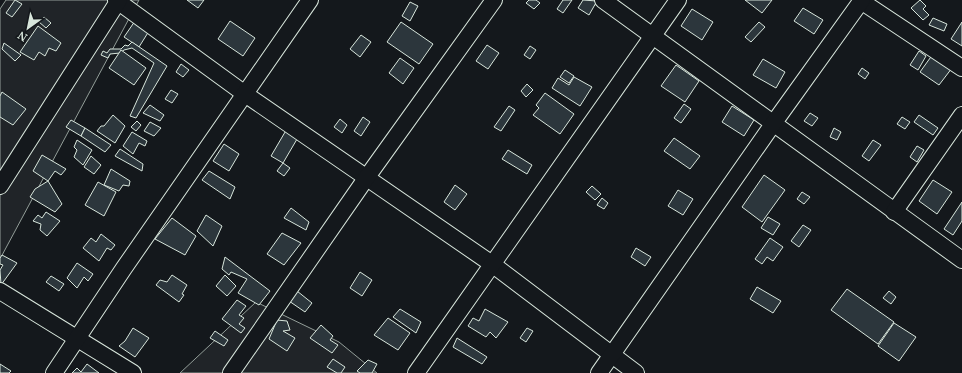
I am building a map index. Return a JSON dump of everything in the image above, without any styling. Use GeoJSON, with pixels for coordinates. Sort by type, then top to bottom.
{"type":"FeatureCollection","features":[{"type":"Feature","properties":{"kind":"street"},"geometry":{"type":"LineString","coordinates":[[54,373],[310,0]]}},
{"type":"Feature","properties":{"kind":"street"},"geometry":{"type":"LineString","coordinates":[[231,373],[367,177],[494,0]]}},
{"type":"Feature","properties":{"kind":"street"},"geometry":{"type":"LineString","coordinates":[[603,0],[962,260]]}},
{"type":"Feature","properties":{"kind":"street"},"geometry":{"type":"LineString","coordinates":[[416,373],[678,0]]}},
{"type":"Feature","properties":{"kind":"street"},"geometry":{"type":"LineString","coordinates":[[0,186],[118,1],[245,94],[492,264],[636,373]]}},
{"type":"Feature","properties":{"kind":"street"},"geometry":{"type":"LineString","coordinates":[[599,373],[773,124],[862,1],[962,68]]}},
{"type":"Feature","properties":{"kind":"street"},"geometry":{"type":"LineString","coordinates":[[894,212],[962,114]]}},
{"type":"Feature","properties":{"kind":"street"},"geometry":{"type":"LineString","coordinates":[[0,292],[133,373]]}},
{"type":"Feature","properties":{"kind":"shaded area"},"geometry":{"type":"Polygon","coordinates":[[[6,0],[139,0],[0,259],[0,9],[6,0]]]}},
{"type":"Feature","properties":{"kind":"shaded area"},"geometry":{"type":"Polygon","coordinates":[[[256,302],[339,342],[377,373],[180,373],[256,302]]]}},
{"type":"Feature","properties":{"kind":"building"},"geometry":{"type":"Polygon","coordinates":[[[15,0],[22,4],[12,17],[6,13],[15,0]]]}},
{"type":"Feature","properties":{"kind":"building"},"geometry":{"type":"Polygon","coordinates":[[[187,0],[204,0],[198,8],[187,0]]]}},
{"type":"Feature","properties":{"kind":"building"},"geometry":{"type":"Polygon","coordinates":[[[529,0],[536,0],[540,3],[534,9],[526,3],[529,0]]]}},
{"type":"Feature","properties":{"kind":"building"},"geometry":{"type":"Polygon","coordinates":[[[563,0],[572,0],[563,13],[557,9],[563,0]]]}},
{"type":"Feature","properties":{"kind":"building"},"geometry":{"type":"Polygon","coordinates":[[[583,0],[597,1],[589,15],[578,8],[583,0]]]}},
{"type":"Feature","properties":{"kind":"building"},"geometry":{"type":"Polygon","coordinates":[[[745,0],[772,0],[762,13],[745,0]]]}},
{"type":"Feature","properties":{"kind":"building"},"geometry":{"type":"Polygon","coordinates":[[[920,0],[926,6],[923,9],[929,15],[923,20],[911,8],[920,0]]]}},
{"type":"Feature","properties":{"kind":"building"},"geometry":{"type":"Polygon","coordinates":[[[410,2],[418,6],[410,21],[402,16],[410,2]]]}},
{"type":"Feature","properties":{"kind":"building"},"geometry":{"type":"Polygon","coordinates":[[[803,8],[823,20],[814,34],[794,21],[803,8]]]}},
{"type":"Feature","properties":{"kind":"building"},"geometry":{"type":"Polygon","coordinates":[[[692,9],[713,22],[702,40],[681,26],[692,9]]]}},
{"type":"Feature","properties":{"kind":"building"},"geometry":{"type":"Polygon","coordinates":[[[44,17],[51,23],[46,28],[39,22],[44,17]]]}},
{"type":"Feature","properties":{"kind":"building"},"geometry":{"type":"Polygon","coordinates":[[[933,18],[947,24],[944,31],[929,25],[933,18]]]}},
{"type":"Feature","properties":{"kind":"building"},"geometry":{"type":"Polygon","coordinates":[[[135,21],[149,31],[139,47],[124,37],[135,21]]]}},
{"type":"Feature","properties":{"kind":"building"},"geometry":{"type":"Polygon","coordinates":[[[230,21],[255,38],[243,56],[218,39],[230,21]]]}},
{"type":"Feature","properties":{"kind":"building"},"geometry":{"type":"Polygon","coordinates":[[[401,22],[433,44],[419,64],[387,42],[401,22]]]}},
{"type":"Feature","properties":{"kind":"building"},"geometry":{"type":"Polygon","coordinates":[[[759,22],[765,27],[751,42],[745,37],[759,22]]]}},
{"type":"Feature","properties":{"kind":"building"},"geometry":{"type":"Polygon","coordinates":[[[962,22],[962,46],[951,39],[962,22]]]}},
{"type":"Feature","properties":{"kind":"building"},"geometry":{"type":"Polygon","coordinates":[[[38,26],[61,43],[56,51],[49,48],[45,56],[39,52],[34,60],[20,52],[38,26]]]}},
{"type":"Feature","properties":{"kind":"building"},"geometry":{"type":"Polygon","coordinates":[[[361,35],[371,42],[360,57],[350,49],[361,35]]]}},
{"type":"Feature","properties":{"kind":"building"},"geometry":{"type":"Polygon","coordinates":[[[132,42],[167,66],[136,118],[130,116],[154,63],[132,48],[124,50],[120,53],[110,54],[108,58],[101,55],[103,51],[107,53],[110,49],[121,49],[125,45],[128,46],[132,42]]]}},
{"type":"Feature","properties":{"kind":"building"},"geometry":{"type":"Polygon","coordinates":[[[4,43],[21,55],[15,61],[2,49],[4,43]]]}},
{"type":"Feature","properties":{"kind":"building"},"geometry":{"type":"Polygon","coordinates":[[[487,45],[499,53],[488,69],[476,61],[487,45]]]}},
{"type":"Feature","properties":{"kind":"building"},"geometry":{"type":"Polygon","coordinates":[[[530,46],[536,50],[530,59],[524,55],[530,46]]]}},
{"type":"Feature","properties":{"kind":"building"},"geometry":{"type":"Polygon","coordinates":[[[121,50],[146,68],[134,85],[109,68],[121,50]]]}},
{"type":"Feature","properties":{"kind":"building"},"geometry":{"type":"Polygon","coordinates":[[[919,51],[926,56],[918,70],[910,65],[919,51]]]}},
{"type":"Feature","properties":{"kind":"building"},"geometry":{"type":"Polygon","coordinates":[[[933,54],[952,68],[939,85],[920,72],[933,54]]]}},
{"type":"Feature","properties":{"kind":"building"},"geometry":{"type":"Polygon","coordinates":[[[400,58],[414,68],[403,84],[389,73],[400,58]]]}},
{"type":"Feature","properties":{"kind":"building"},"geometry":{"type":"Polygon","coordinates":[[[763,59],[785,72],[776,88],[753,75],[763,59]]]}},
{"type":"Feature","properties":{"kind":"building"},"geometry":{"type":"Polygon","coordinates":[[[181,64],[189,70],[183,77],[176,72],[181,64]]]}},
{"type":"Feature","properties":{"kind":"building"},"geometry":{"type":"Polygon","coordinates":[[[676,65],[699,81],[685,102],[661,86],[676,65]]]}},
{"type":"Feature","properties":{"kind":"building"},"geometry":{"type":"Polygon","coordinates":[[[862,68],[869,73],[865,79],[858,74],[862,68]]]}},
{"type":"Feature","properties":{"kind":"building"},"geometry":{"type":"Polygon","coordinates":[[[565,70],[574,76],[569,83],[560,77],[565,70]]]}},
{"type":"Feature","properties":{"kind":"building"},"geometry":{"type":"Polygon","coordinates":[[[574,77],[592,87],[580,106],[552,88],[558,78],[569,85],[574,77]]]}},
{"type":"Feature","properties":{"kind":"building"},"geometry":{"type":"Polygon","coordinates":[[[527,84],[533,90],[526,97],[521,91],[527,84]]]}},
{"type":"Feature","properties":{"kind":"building"},"geometry":{"type":"Polygon","coordinates":[[[171,90],[178,94],[172,103],[165,99],[171,90]]]}},
{"type":"Feature","properties":{"kind":"building"},"geometry":{"type":"Polygon","coordinates":[[[2,92],[26,109],[13,125],[0,117],[0,96],[2,92]]]}},
{"type":"Feature","properties":{"kind":"building"},"geometry":{"type":"Polygon","coordinates":[[[545,93],[574,114],[560,134],[533,115],[539,108],[536,105],[545,93]]]}},
{"type":"Feature","properties":{"kind":"building"},"geometry":{"type":"Polygon","coordinates":[[[684,104],[691,109],[681,123],[674,118],[684,104]]]}},
{"type":"Feature","properties":{"kind":"building"},"geometry":{"type":"Polygon","coordinates":[[[150,105],[164,115],[160,121],[143,113],[150,105]]]}},
{"type":"Feature","properties":{"kind":"building"},"geometry":{"type":"Polygon","coordinates":[[[509,106],[515,110],[501,131],[494,127],[509,106]]]}},
{"type":"Feature","properties":{"kind":"building"},"geometry":{"type":"Polygon","coordinates":[[[732,106],[754,120],[744,136],[722,122],[732,106]]]}},
{"type":"Feature","properties":{"kind":"building"},"geometry":{"type":"Polygon","coordinates":[[[810,113],[818,118],[812,126],[804,121],[810,113]]]}},
{"type":"Feature","properties":{"kind":"building"},"geometry":{"type":"Polygon","coordinates":[[[113,115],[125,126],[115,143],[97,131],[101,126],[104,126],[113,115]]]}},
{"type":"Feature","properties":{"kind":"building"},"geometry":{"type":"Polygon","coordinates":[[[919,115],[938,128],[933,135],[914,122],[919,115]]]}},
{"type":"Feature","properties":{"kind":"building"},"geometry":{"type":"Polygon","coordinates":[[[363,117],[370,122],[361,136],[354,131],[363,117]]]}},
{"type":"Feature","properties":{"kind":"building"},"geometry":{"type":"Polygon","coordinates":[[[902,117],[910,122],[905,129],[897,124],[902,117]]]}},
{"type":"Feature","properties":{"kind":"building"},"geometry":{"type":"Polygon","coordinates":[[[340,119],[347,125],[342,133],[334,127],[340,119]]]}},
{"type":"Feature","properties":{"kind":"building"},"geometry":{"type":"Polygon","coordinates":[[[71,120],[85,128],[81,136],[66,127],[71,120]]]}},
{"type":"Feature","properties":{"kind":"building"},"geometry":{"type":"Polygon","coordinates":[[[137,121],[141,125],[136,131],[131,127],[137,121]]]}},
{"type":"Feature","properties":{"kind":"building"},"geometry":{"type":"Polygon","coordinates":[[[150,122],[161,128],[154,136],[144,131],[150,122]]]}},
{"type":"Feature","properties":{"kind":"building"},"geometry":{"type":"Polygon","coordinates":[[[288,127],[300,134],[283,163],[271,156],[288,127]]]}},
{"type":"Feature","properties":{"kind":"building"},"geometry":{"type":"Polygon","coordinates":[[[85,128],[111,145],[105,152],[81,136],[85,128]]]}},
{"type":"Feature","properties":{"kind":"building"},"geometry":{"type":"Polygon","coordinates":[[[834,128],[841,132],[837,140],[830,137],[834,128]]]}},
{"type":"Feature","properties":{"kind":"building"},"geometry":{"type":"Polygon","coordinates":[[[132,132],[147,141],[145,146],[139,143],[133,154],[123,146],[132,132]]]}},
{"type":"Feature","properties":{"kind":"building"},"geometry":{"type":"Polygon","coordinates":[[[674,138],[700,156],[690,169],[664,151],[674,138]]]}},
{"type":"Feature","properties":{"kind":"building"},"geometry":{"type":"Polygon","coordinates":[[[77,140],[92,150],[83,165],[74,157],[77,150],[74,147],[77,140]]]}},
{"type":"Feature","properties":{"kind":"building"},"geometry":{"type":"Polygon","coordinates":[[[873,140],[881,145],[869,161],[862,156],[873,140]]]}},
{"type":"Feature","properties":{"kind":"building"},"geometry":{"type":"Polygon","coordinates":[[[224,144],[239,154],[229,171],[213,161],[224,144]]]}},
{"type":"Feature","properties":{"kind":"building"},"geometry":{"type":"Polygon","coordinates":[[[917,146],[924,150],[917,162],[910,157],[917,146]]]}},
{"type":"Feature","properties":{"kind":"building"},"geometry":{"type":"Polygon","coordinates":[[[120,149],[143,164],[142,171],[115,156],[120,149]]]}},
{"type":"Feature","properties":{"kind":"building"},"geometry":{"type":"Polygon","coordinates":[[[508,150],[532,165],[527,174],[502,159],[508,150]]]}},
{"type":"Feature","properties":{"kind":"building"},"geometry":{"type":"Polygon","coordinates":[[[42,155],[66,169],[61,175],[55,171],[48,181],[33,171],[42,155]]]}},
{"type":"Feature","properties":{"kind":"building"},"geometry":{"type":"Polygon","coordinates":[[[91,156],[101,165],[94,174],[84,167],[91,156]]]}},
{"type":"Feature","properties":{"kind":"building"},"geometry":{"type":"Polygon","coordinates":[[[283,163],[290,168],[284,176],[277,171],[283,163]]]}},
{"type":"Feature","properties":{"kind":"building"},"geometry":{"type":"Polygon","coordinates":[[[111,169],[130,181],[129,186],[123,185],[119,191],[104,185],[111,169]]]}},
{"type":"Feature","properties":{"kind":"building"},"geometry":{"type":"Polygon","coordinates":[[[209,171],[235,187],[230,199],[202,180],[209,171]]]}},
{"type":"Feature","properties":{"kind":"building"},"geometry":{"type":"Polygon","coordinates":[[[764,175],[785,190],[762,222],[742,207],[764,175]]]}},
{"type":"Feature","properties":{"kind":"building"},"geometry":{"type":"Polygon","coordinates":[[[933,180],[952,192],[937,214],[919,201],[933,180]]]}},
{"type":"Feature","properties":{"kind":"building"},"geometry":{"type":"Polygon","coordinates":[[[48,181],[62,204],[55,212],[30,197],[35,189],[48,181]]]}},
{"type":"Feature","properties":{"kind":"building"},"geometry":{"type":"Polygon","coordinates":[[[98,182],[116,192],[104,216],[85,205],[98,182]]]}},
{"type":"Feature","properties":{"kind":"building"},"geometry":{"type":"Polygon","coordinates":[[[455,185],[467,194],[455,210],[444,202],[455,185]]]}},
{"type":"Feature","properties":{"kind":"building"},"geometry":{"type":"Polygon","coordinates":[[[592,186],[601,194],[595,200],[586,192],[592,186]]]}},
{"type":"Feature","properties":{"kind":"building"},"geometry":{"type":"Polygon","coordinates":[[[678,190],[693,199],[683,215],[668,206],[678,190]]]}},
{"type":"Feature","properties":{"kind":"building"},"geometry":{"type":"Polygon","coordinates":[[[802,192],[810,197],[804,204],[797,199],[802,192]]]}},
{"type":"Feature","properties":{"kind":"building"},"geometry":{"type":"Polygon","coordinates":[[[602,198],[608,203],[604,209],[597,205],[602,198]]]}},
{"type":"Feature","properties":{"kind":"building"},"geometry":{"type":"Polygon","coordinates":[[[962,202],[962,221],[953,235],[944,229],[962,202]]]}},
{"type":"Feature","properties":{"kind":"building"},"geometry":{"type":"Polygon","coordinates":[[[291,208],[309,222],[306,230],[284,218],[291,208]]]}},
{"type":"Feature","properties":{"kind":"building"},"geometry":{"type":"Polygon","coordinates":[[[46,212],[60,221],[47,236],[40,230],[41,224],[33,221],[38,215],[42,218],[46,212]]]}},
{"type":"Feature","properties":{"kind":"building"},"geometry":{"type":"Polygon","coordinates":[[[206,215],[222,226],[213,246],[197,231],[206,215]]]}},
{"type":"Feature","properties":{"kind":"building"},"geometry":{"type":"Polygon","coordinates":[[[768,217],[780,224],[773,235],[761,228],[768,217]]]}},
{"type":"Feature","properties":{"kind":"building"},"geometry":{"type":"Polygon","coordinates":[[[172,218],[196,236],[185,255],[155,239],[172,218]]]}},
{"type":"Feature","properties":{"kind":"building"},"geometry":{"type":"Polygon","coordinates":[[[803,225],[811,230],[799,247],[791,241],[803,225]]]}},
{"type":"Feature","properties":{"kind":"building"},"geometry":{"type":"Polygon","coordinates":[[[282,233],[301,243],[284,265],[267,254],[282,233]]]}},
{"type":"Feature","properties":{"kind":"building"},"geometry":{"type":"Polygon","coordinates":[[[101,234],[115,245],[111,250],[107,248],[99,261],[83,248],[91,238],[96,242],[101,234]]]}},
{"type":"Feature","properties":{"kind":"building"},"geometry":{"type":"Polygon","coordinates":[[[770,238],[783,247],[773,261],[767,257],[762,264],[755,259],[770,238]]]}},
{"type":"Feature","properties":{"kind":"building"},"geometry":{"type":"Polygon","coordinates":[[[636,248],[651,257],[645,266],[631,257],[636,248]]]}},
{"type":"Feature","properties":{"kind":"building"},"geometry":{"type":"Polygon","coordinates":[[[2,255],[17,263],[1,285],[0,270],[3,265],[0,264],[0,258],[2,255]]]}},
{"type":"Feature","properties":{"kind":"building"},"geometry":{"type":"Polygon","coordinates":[[[225,257],[270,291],[259,305],[238,293],[247,279],[231,272],[229,275],[222,269],[225,257]]]}},
{"type":"Feature","properties":{"kind":"building"},"geometry":{"type":"Polygon","coordinates":[[[77,263],[93,274],[88,281],[84,277],[77,288],[67,278],[77,263]]]}},
{"type":"Feature","properties":{"kind":"building"},"geometry":{"type":"Polygon","coordinates":[[[360,272],[372,280],[362,296],[350,288],[360,272]]]}},
{"type":"Feature","properties":{"kind":"building"},"geometry":{"type":"Polygon","coordinates":[[[172,275],[187,285],[182,294],[184,295],[179,302],[156,285],[160,280],[167,282],[172,275]]]}},
{"type":"Feature","properties":{"kind":"building"},"geometry":{"type":"Polygon","coordinates":[[[225,275],[236,286],[227,296],[216,286],[225,275]]]}},
{"type":"Feature","properties":{"kind":"building"},"geometry":{"type":"Polygon","coordinates":[[[51,276],[64,284],[59,291],[46,282],[51,276]]]}},
{"type":"Feature","properties":{"kind":"building"},"geometry":{"type":"Polygon","coordinates":[[[757,287],[781,301],[773,313],[750,299],[757,287]]]}},
{"type":"Feature","properties":{"kind":"building"},"geometry":{"type":"Polygon","coordinates":[[[847,289],[894,322],[878,344],[831,310],[847,289]]]}},
{"type":"Feature","properties":{"kind":"building"},"geometry":{"type":"Polygon","coordinates":[[[297,291],[312,303],[305,312],[289,301],[297,291]]]}},
{"type":"Feature","properties":{"kind":"building"},"geometry":{"type":"Polygon","coordinates":[[[889,291],[896,297],[891,304],[883,298],[889,291]]]}},
{"type":"Feature","properties":{"kind":"building"},"geometry":{"type":"Polygon","coordinates":[[[237,300],[246,306],[239,315],[244,318],[239,324],[245,328],[241,333],[222,319],[237,300]]]}},
{"type":"Feature","properties":{"kind":"building"},"geometry":{"type":"Polygon","coordinates":[[[400,309],[421,322],[416,333],[393,317],[400,309]]]}},
{"type":"Feature","properties":{"kind":"building"},"geometry":{"type":"Polygon","coordinates":[[[485,309],[508,322],[496,338],[490,332],[486,337],[468,326],[473,318],[479,321],[485,309]]]}},
{"type":"Feature","properties":{"kind":"building"},"geometry":{"type":"Polygon","coordinates":[[[388,318],[410,333],[398,350],[374,335],[388,318]]]}},
{"type":"Feature","properties":{"kind":"building"},"geometry":{"type":"Polygon","coordinates":[[[277,320],[287,321],[290,330],[283,331],[295,338],[287,351],[269,339],[277,320]]]}},
{"type":"Feature","properties":{"kind":"building"},"geometry":{"type":"Polygon","coordinates":[[[894,323],[916,337],[899,361],[878,346],[894,323]]]}},
{"type":"Feature","properties":{"kind":"building"},"geometry":{"type":"Polygon","coordinates":[[[321,325],[333,336],[330,340],[338,345],[332,353],[310,338],[321,325]]]}},
{"type":"Feature","properties":{"kind":"building"},"geometry":{"type":"Polygon","coordinates":[[[133,328],[149,338],[135,357],[119,346],[125,341],[133,328]]]}},
{"type":"Feature","properties":{"kind":"building"},"geometry":{"type":"Polygon","coordinates":[[[527,328],[533,331],[526,342],[520,338],[527,328]]]}},
{"type":"Feature","properties":{"kind":"building"},"geometry":{"type":"Polygon","coordinates":[[[215,331],[228,340],[224,346],[210,338],[215,331]]]}},
{"type":"Feature","properties":{"kind":"building"},"geometry":{"type":"Polygon","coordinates":[[[457,338],[487,357],[482,364],[453,347],[457,338]]]}},
{"type":"Feature","properties":{"kind":"building"},"geometry":{"type":"Polygon","coordinates":[[[333,359],[345,367],[341,373],[337,373],[327,367],[333,359]]]}},
{"type":"Feature","properties":{"kind":"building"},"geometry":{"type":"Polygon","coordinates":[[[368,360],[377,364],[372,373],[360,373],[357,371],[368,360]]]}},
{"type":"Feature","properties":{"kind":"building"},"geometry":{"type":"Polygon","coordinates":[[[0,364],[11,371],[9,373],[0,373],[0,364]]]}},
{"type":"Feature","properties":{"kind":"building"},"geometry":{"type":"Polygon","coordinates":[[[87,364],[99,373],[72,373],[77,368],[81,372],[87,364]]]}}]}
